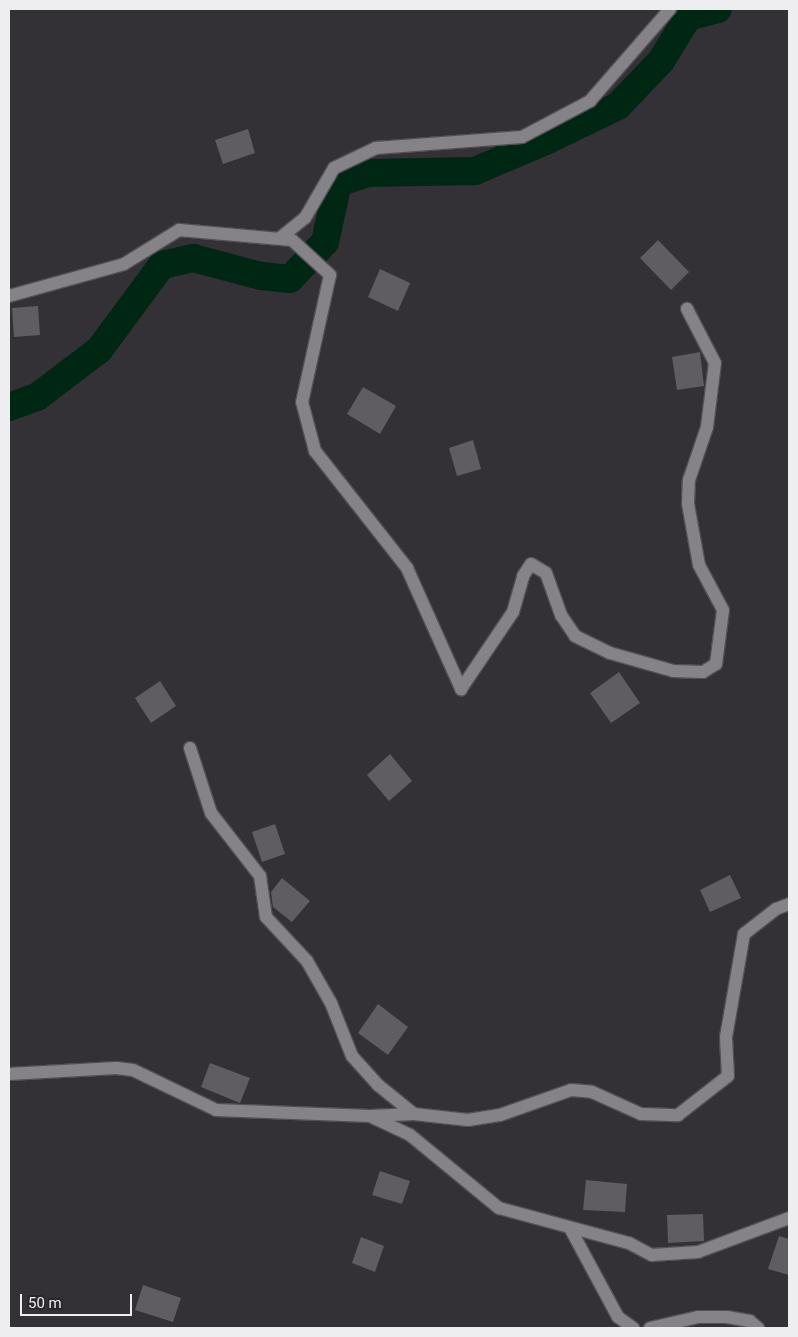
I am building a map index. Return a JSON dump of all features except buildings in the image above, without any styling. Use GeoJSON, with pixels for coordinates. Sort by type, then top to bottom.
{"type":"FeatureCollection","features":[{"type":"Feature","properties":{"kind":"street"},"geometry":{"type":"LineString","coordinates":[[286,239],[306,218],[334,168],[376,148],[522,137],[590,101],[670,9]]}},
{"type":"Feature","properties":{"kind":"street"},"geometry":{"type":"LineString","coordinates":[[9,296],[124,264],[179,230],[286,239],[330,276],[302,402],[315,451],[407,568],[461,689],[514,612],[523,576],[531,564],[546,572],[561,615],[575,636],[610,653],[673,671],[703,672],[716,664],[723,610],[699,565],[688,504],[689,480],[707,427],[714,363],[687,309]]}},
{"type":"Feature","properties":{"kind":"street"},"geometry":{"type":"LineString","coordinates":[[190,748],[212,813],[260,876],[266,917],[307,961],[331,1002],[352,1056],[378,1085],[414,1114]]}},
{"type":"Feature","properties":{"kind":"street"},"geometry":{"type":"LineString","coordinates":[[9,1074],[116,1068],[133,1070],[216,1110],[370,1116],[414,1114],[468,1120],[500,1115],[571,1090],[592,1092],[641,1114],[678,1115],[728,1076],[726,1037],[744,934],[776,909],[789,904]]}},
{"type":"Feature","properties":{"kind":"street"},"geometry":{"type":"LineString","coordinates":[[370,1116],[410,1135],[499,1208],[629,1243],[652,1256],[698,1252],[789,1218]]}},
{"type":"Feature","properties":{"kind":"street"},"geometry":{"type":"LineString","coordinates":[[570,1228],[618,1317],[633,1328]]}},
{"type":"Feature","properties":{"kind":"street"},"geometry":{"type":"LineString","coordinates":[[650,1328],[698,1317],[727,1317],[750,1321],[758,1328]]}},
{"type":"Feature","properties":{"kind":"waterway"},"geometry":{"type":"LineString","coordinates":[[9,407],[37,397],[99,350],[162,265],[193,258],[261,276],[290,279],[325,242],[338,183],[367,173],[475,171],[548,140],[618,106],[661,61],[688,17],[718,9]]}}]}
